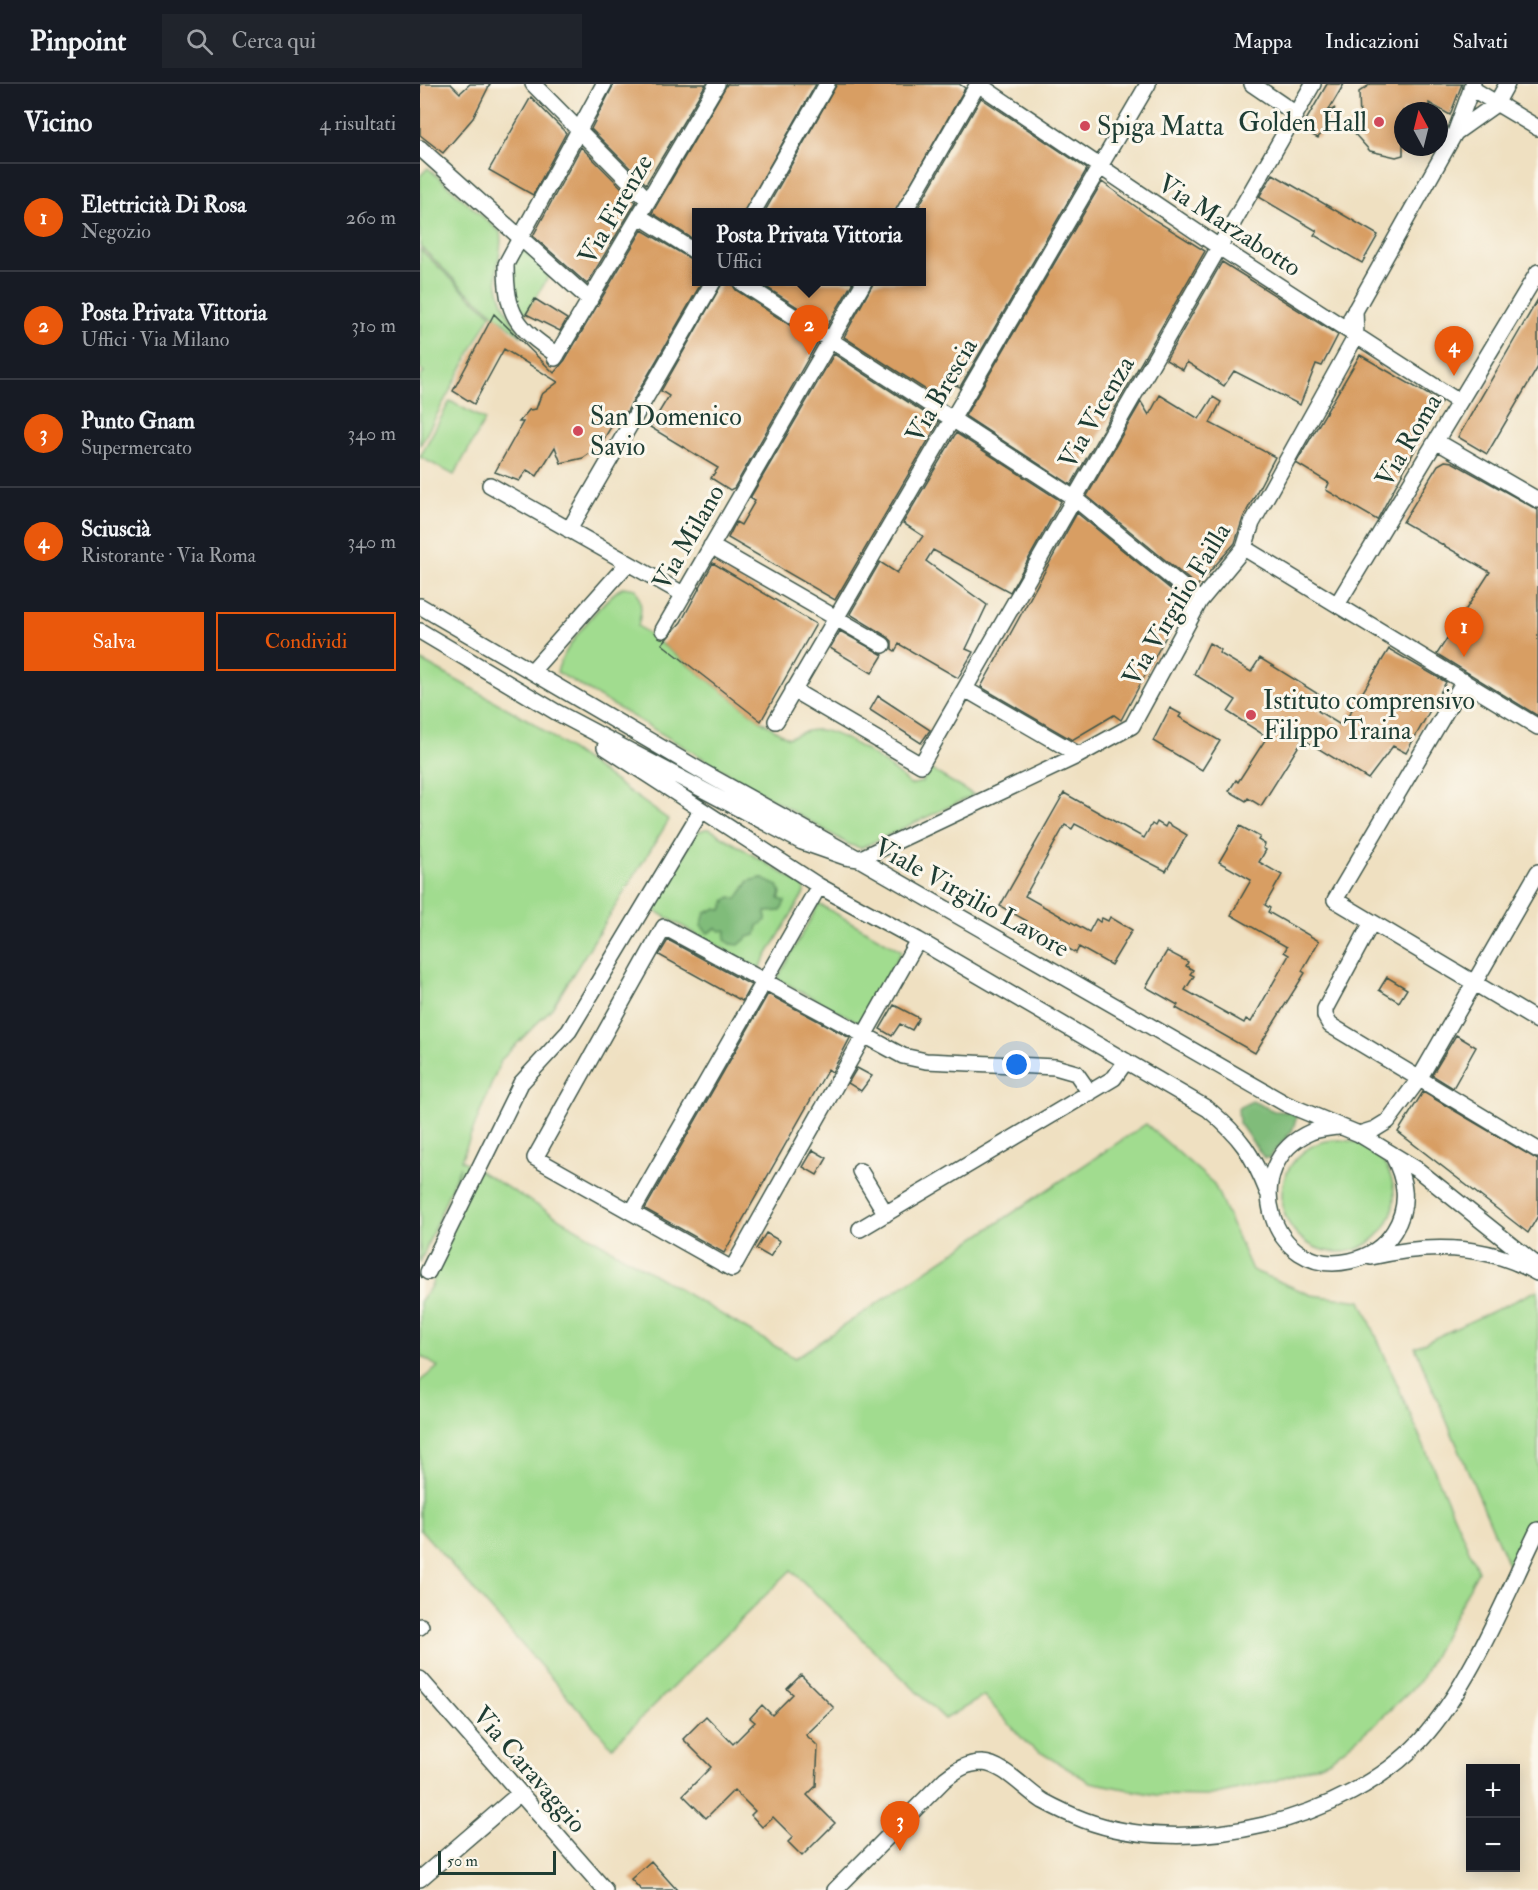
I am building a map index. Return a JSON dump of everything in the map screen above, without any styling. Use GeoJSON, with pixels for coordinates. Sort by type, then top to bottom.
{"type":"FeatureCollection","features":[{"type":"Feature","properties":{"kind":"street"},"geometry":{"type":"LineString","coordinates":[[533,84],[648,200]]}},
{"type":"Feature","properties":{"kind":"street"},"geometry":{"type":"LineString","coordinates":[[520,236],[604,84]]}},
{"type":"Feature","properties":{"kind":"street","name":"Via Firenze"},"geometry":{"type":"LineString","coordinates":[[520,236],[506,264],[506,292],[515,319],[531,337],[556,356],[717,84]]}},
{"type":"Feature","properties":{"kind":"street"},"geometry":{"type":"LineString","coordinates":[[756,208],[827,84]]}},
{"type":"Feature","properties":{"kind":"street"},"geometry":{"type":"LineString","coordinates":[[907,208],[978,84]]}},
{"type":"Feature","properties":{"kind":"street","name":"Via Marzabotto"},"geometry":{"type":"LineString","coordinates":[[978,84],[1219,247],[1459,402]]}},
{"type":"Feature","properties":{"kind":"street","name":"Via Brescia"},"geometry":{"type":"LineString","coordinates":[[776,721],[1148,84]]}},
{"type":"Feature","properties":{"kind":"street"},"geometry":{"type":"LineString","coordinates":[[1252,84],[1296,114]]}},
{"type":"Feature","properties":{"kind":"street","name":"Via Vicenza"},"geometry":{"type":"LineString","coordinates":[[793,690],[921,765],[1313,84]]}},
{"type":"Feature","properties":{"kind":"street"},"geometry":{"type":"LineString","coordinates":[[1455,133],[1496,104],[1507,84]]}},
{"type":"Feature","properties":{"kind":"street"},"geometry":{"type":"LineString","coordinates":[[1351,332],[1355,310],[1455,133],[1472,86],[1496,104],[1538,128]]}},
{"type":"Feature","properties":{"kind":"street"},"geometry":{"type":"LineString","coordinates":[[420,148],[590,300]]}},
{"type":"Feature","properties":{"kind":"street"},"geometry":{"type":"LineString","coordinates":[[639,216],[692,249]]}},
{"type":"Feature","properties":{"kind":"street","name":"Via Roma"},"geometry":{"type":"LineString","coordinates":[[1338,603],[1538,272]]}},
{"type":"Feature","properties":{"kind":"street"},"geometry":{"type":"LineString","coordinates":[[569,530],[711,286]]}},
{"type":"Feature","properties":{"kind":"street"},"geometry":{"type":"LineString","coordinates":[[747,286],[1074,498],[1200,601]]}},
{"type":"Feature","properties":{"kind":"street","name":"Via Milano"},"geometry":{"type":"LineString","coordinates":[[663,630],[862,286]]}},
{"type":"Feature","properties":{"kind":"street","name":"Via Virgilio Failla"},"geometry":{"type":"LineString","coordinates":[[859,859],[1079,755],[1132,726],[1200,601],[1244,548],[1252,523],[1351,332]]}},
{"type":"Feature","properties":{"kind":"street"},"geometry":{"type":"LineString","coordinates":[[1436,441],[1538,500]]}},
{"type":"Feature","properties":{"kind":"street"},"geometry":{"type":"LineString","coordinates":[[489,485],[683,594]]}},
{"type":"Feature","properties":{"kind":"street"},"geometry":{"type":"LineString","coordinates":[[711,546],[883,645]]}},
{"type":"Feature","properties":{"kind":"street"},"geometry":{"type":"LineString","coordinates":[[1244,548],[1338,603],[1538,727]]}},
{"type":"Feature","properties":{"kind":"street"},"geometry":{"type":"LineString","coordinates":[[532,671],[628,563]]}},
{"type":"Feature","properties":{"kind":"street"},"geometry":{"type":"LineString","coordinates":[[420,606],[703,772],[859,859]]}},
{"type":"Feature","properties":{"kind":"street","name":"Viale Virgilio Lavore"},"geometry":{"type":"LineString","coordinates":[[420,631],[556,712],[802,842],[845,857],[859,859],[1286,1104],[1359,1134]]}},
{"type":"Feature","properties":{"kind":"street"},"geometry":{"type":"LineString","coordinates":[[1464,681],[1335,900],[1538,1021]]}},
{"type":"Feature","properties":{"kind":"street"},"geometry":{"type":"LineString","coordinates":[[965,689],[1079,755]]}},
{"type":"Feature","properties":{"kind":"street","name":"Viale Virgilio Lavore"},"geometry":{"type":"LineString","coordinates":[[556,712],[636,768],[819,886],[918,940],[1209,1109],[1234,1131],[1254,1157],[1268,1192]]}},
{"type":"Feature","properties":{"kind":"street"},"geometry":{"type":"LineString","coordinates":[[428,1272],[521,1083],[569,1032],[701,811]]}},
{"type":"Feature","properties":{"kind":"street"},"geometry":{"type":"LineString","coordinates":[[1359,1134],[1375,1129],[1388,1121],[1419,1079],[1538,872]]}},
{"type":"Feature","properties":{"kind":"street"},"geometry":{"type":"LineString","coordinates":[[632,1212],[819,886]]}},
{"type":"Feature","properties":{"kind":"street"},"geometry":{"type":"LineString","coordinates":[[1372,922],[1324,1009],[1330,1024],[1538,1150]]}},
{"type":"Feature","properties":{"kind":"street"},"geometry":{"type":"LineString","coordinates":[[918,940],[865,1035],[732,1269],[535,1158],[664,927],[765,981],[865,1035],[903,1056],[926,1061],[1067,1069],[1076,1073],[1090,1093]]}},
{"type":"Feature","properties":{"kind":"street"},"geometry":{"type":"LineString","coordinates":[[860,1229],[1114,1078],[1125,1060]]}},
{"type":"Feature","properties":{"kind":"street"},"geometry":{"type":"LineString","coordinates":[[1338,1127],[1312,1131],[1290,1145],[1274,1167],[1268,1192],[1275,1224],[1284,1239],[1296,1250],[1327,1262],[1359,1259],[1418,1248],[1450,1248],[1497,1256],[1533,1266]]}},
{"type":"Feature","properties":{"kind":"street"},"geometry":{"type":"LineString","coordinates":[[1359,1134],[1418,1170],[1533,1266]]}},
{"type":"Feature","properties":{"kind":"street"},"geometry":{"type":"LineString","coordinates":[[1359,1259],[1376,1251],[1389,1239],[1399,1223],[1404,1205],[1405,1187],[1400,1169],[1391,1153]]}},
{"type":"Feature","properties":{"kind":"street"},"geometry":{"type":"LineString","coordinates":[[860,1171],[886,1214]]}},
{"type":"Feature","properties":{"kind":"street"},"geometry":{"type":"LineString","coordinates":[[1533,1266],[1538,1244]]}},
{"type":"Feature","properties":{"kind":"street"},"geometry":{"type":"LineString","coordinates":[[835,1890],[945,1779],[962,1766],[983,1763],[999,1769],[1043,1801],[1086,1820],[1130,1830],[1176,1835],[1219,1834],[1266,1824],[1314,1809],[1372,1780],[1420,1741],[1453,1701],[1538,1530]]}},
{"type":"Feature","properties":{"kind":"street","name":"Via Caravaggio"},"geometry":{"type":"LineString","coordinates":[[420,1679],[605,1890]]}},
{"type":"Feature","properties":{"kind":"street"},"geometry":{"type":"LineString","coordinates":[[420,1879],[520,1793]]}},
{"type":"Feature","properties":{"kind":"green space"},"geometry":{"type":"Polygon","coordinates":[[[428,168],[500,232],[501,247],[497,280],[508,314],[522,337],[465,290],[420,246],[420,176],[428,168]]]}},
{"type":"Feature","properties":{"kind":"green space"},"geometry":{"type":"Polygon","coordinates":[[[420,249],[491,314],[420,446],[420,378],[424,372],[420,368],[420,249]]]}},
{"type":"Feature","properties":{"kind":"green space"},"geometry":{"type":"Polygon","coordinates":[[[519,249],[532,256],[549,276],[526,314],[514,301],[513,255],[519,249]]]}},
{"type":"Feature","properties":{"kind":"green space"},"geometry":{"type":"Polygon","coordinates":[[[450,401],[485,420],[454,475],[420,457],[450,401]]]}},
{"type":"Feature","properties":{"kind":"green space"},"geometry":{"type":"Polygon","coordinates":[[[623,587],[636,589],[638,594],[641,607],[638,626],[761,721],[788,738],[801,732],[826,731],[865,750],[910,785],[922,782],[930,769],[974,795],[861,848],[850,845],[557,672],[567,650],[585,625],[605,602],[623,587]]]}},
{"type":"Feature","properties":{"kind":"green space"},"geometry":{"type":"Polygon","coordinates":[[[420,660],[530,721],[669,820],[552,1008],[501,1060],[461,1160],[795,1358],[1146,1124],[1214,1184],[1252,1270],[1311,1295],[1361,1301],[1478,1571],[1420,1681],[1376,1723],[1330,1760],[1275,1781],[1207,1796],[1156,1795],[1090,1782],[1028,1745],[984,1696],[945,1719],[791,1570],[612,1747],[420,1529],[420,1381],[438,1367],[420,1355],[420,1302],[432,1285],[460,1166],[420,1263],[420,660]]]}},
{"type":"Feature","properties":{"kind":"green space"},"geometry":{"type":"Polygon","coordinates":[[[710,829],[804,886],[804,893],[759,969],[653,910],[697,832],[710,829]]]}},
{"type":"Feature","properties":{"kind":"green space"},"geometry":{"type":"Polygon","coordinates":[[[761,878],[778,886],[781,893],[779,899],[785,901],[781,911],[766,912],[766,920],[758,926],[756,935],[748,937],[739,945],[731,944],[725,940],[726,930],[721,931],[716,928],[708,933],[701,926],[705,913],[717,908],[722,910],[726,900],[731,897],[737,899],[749,881],[761,878]]]}},
{"type":"Feature","properties":{"kind":"green space"},"geometry":{"type":"Polygon","coordinates":[[[819,904],[902,951],[860,1023],[777,979],[819,904]]]}},
{"type":"Feature","properties":{"kind":"green space"},"geometry":{"type":"Polygon","coordinates":[[[1252,1101],[1274,1111],[1293,1112],[1297,1117],[1292,1131],[1269,1158],[1264,1158],[1239,1123],[1238,1108],[1252,1101]]]}},
{"type":"Feature","properties":{"kind":"green space"},"geometry":{"type":"Polygon","coordinates":[[[1338,1140],[1359,1144],[1378,1156],[1390,1175],[1394,1196],[1390,1217],[1378,1236],[1359,1248],[1338,1252],[1317,1248],[1298,1236],[1286,1217],[1282,1196],[1286,1175],[1298,1156],[1317,1144],[1338,1140]]]}},
{"type":"Feature","properties":{"kind":"green space"},"geometry":{"type":"Polygon","coordinates":[[[1538,1290],[1538,1514],[1510,1569],[1415,1347],[1538,1290]]]}},
{"type":"Feature","properties":{"kind":"building"},"geometry":{"type":"Polygon","coordinates":[[[420,84],[451,84],[460,93],[470,84],[490,84],[473,118],[443,153],[420,135],[420,84]]]}},
{"type":"Feature","properties":{"kind":"building"},"geometry":{"type":"Polygon","coordinates":[[[614,84],[706,84],[646,184],[591,129],[614,84]]]}},
{"type":"Feature","properties":{"kind":"building"},"geometry":{"type":"Polygon","coordinates":[[[727,84],[816,84],[746,208],[692,208],[692,238],[652,213],[727,84]]]}},
{"type":"Feature","properties":{"kind":"building"},"geometry":{"type":"Polygon","coordinates":[[[837,84],[959,84],[965,88],[897,208],[767,208],[837,84]]]}},
{"type":"Feature","properties":{"kind":"building"},"geometry":{"type":"Polygon","coordinates":[[[1327,84],[1344,84],[1327,113],[1335,108],[1318,138],[1301,129],[1327,84]]]}},
{"type":"Feature","properties":{"kind":"building","name":"Golden Hall"},"geometry":{"type":"Polygon","coordinates":[[[1371,84],[1462,84],[1450,115],[1448,114],[1448,102],[1394,102],[1394,156],[1400,156],[1396,157],[1370,151],[1352,131],[1350,123],[1360,121],[1359,92],[1371,84]]]}},
{"type":"Feature","properties":{"kind":"building"},"geometry":{"type":"Polygon","coordinates":[[[531,97],[566,133],[533,195],[489,170],[531,97]]]}},
{"type":"Feature","properties":{"kind":"building"},"geometry":{"type":"Polygon","coordinates":[[[981,98],[1087,169],[960,387],[954,384],[943,401],[844,337],[872,286],[926,286],[926,208],[918,208],[981,98]]]}},
{"type":"Feature","properties":{"kind":"building"},"geometry":{"type":"Polygon","coordinates":[[[581,147],[636,202],[587,284],[533,236],[581,147]]]}},
{"type":"Feature","properties":{"kind":"building"},"geometry":{"type":"Polygon","coordinates":[[[1273,174],[1378,235],[1362,263],[1314,235],[1317,231],[1259,197],[1273,174]]]}},
{"type":"Feature","properties":{"kind":"building"},"geometry":{"type":"Polygon","coordinates":[[[1102,182],[1153,219],[1205,251],[1071,485],[965,416],[1102,182]]]}},
{"type":"Feature","properties":{"kind":"building"},"geometry":{"type":"Polygon","coordinates":[[[642,230],[692,260],[692,286],[700,286],[622,420],[617,417],[599,447],[583,458],[561,463],[555,447],[537,476],[527,470],[519,481],[495,472],[523,422],[519,422],[529,410],[536,409],[541,395],[558,382],[504,349],[474,404],[453,391],[494,314],[554,373],[565,360],[642,230]]]}},
{"type":"Feature","properties":{"kind":"building"},"geometry":{"type":"Polygon","coordinates":[[[1222,262],[1338,335],[1322,366],[1316,364],[1300,405],[1234,371],[1224,386],[1187,362],[1183,370],[1166,360],[1222,262]]]}},
{"type":"Feature","properties":{"kind":"building"},"geometry":{"type":"Polygon","coordinates":[[[721,286],[734,286],[736,290],[817,343],[734,488],[730,490],[711,478],[718,468],[650,427],[669,396],[661,391],[721,286]]]}},
{"type":"Feature","properties":{"kind":"building"},"geometry":{"type":"Polygon","coordinates":[[[764,286],[851,286],[827,326],[764,286]]]}},
{"type":"Feature","properties":{"kind":"building"},"geometry":{"type":"Polygon","coordinates":[[[535,299],[567,319],[560,331],[526,314],[535,299]]]}},
{"type":"Feature","properties":{"kind":"building"},"geometry":{"type":"Polygon","coordinates":[[[1538,299],[1538,367],[1487,454],[1458,437],[1538,299]]]}},
{"type":"Feature","properties":{"kind":"building"},"geometry":{"type":"Polygon","coordinates":[[[834,354],[939,422],[835,600],[728,538],[736,522],[741,525],[755,501],[750,498],[834,354]]]}},
{"type":"Feature","properties":{"kind":"building"},"geometry":{"type":"Polygon","coordinates":[[[1360,355],[1441,402],[1377,520],[1326,490],[1329,483],[1296,463],[1360,355]]]}},
{"type":"Feature","properties":{"kind":"building"},"geometry":{"type":"Polygon","coordinates":[[[1160,395],[1199,419],[1213,397],[1221,402],[1210,423],[1275,457],[1243,518],[1235,543],[1197,586],[1087,496],[1141,402],[1149,415],[1160,395]]]}},
{"type":"Feature","properties":{"kind":"building"},"geometry":{"type":"Polygon","coordinates":[[[956,433],[1061,501],[1010,592],[933,550],[926,561],[987,605],[966,649],[973,652],[958,678],[899,644],[895,651],[888,637],[850,614],[880,562],[897,573],[923,536],[903,523],[956,433]]]}},
{"type":"Feature","properties":{"kind":"building"},"geometry":{"type":"Polygon","coordinates":[[[1445,461],[1452,462],[1538,510],[1538,716],[1437,654],[1490,572],[1403,522],[1438,465],[1445,461]]]}},
{"type":"Feature","properties":{"kind":"building"},"geometry":{"type":"Polygon","coordinates":[[[1077,513],[1185,601],[1121,720],[1114,715],[1072,740],[981,687],[1077,513]]]}},
{"type":"Feature","properties":{"kind":"building"},"geometry":{"type":"Polygon","coordinates":[[[713,563],[816,624],[761,721],[662,644],[681,622],[713,563]]]}},
{"type":"Feature","properties":{"kind":"building"},"geometry":{"type":"Polygon","coordinates":[[[840,631],[883,655],[872,673],[830,648],[840,631]]]}},
{"type":"Feature","properties":{"kind":"building"},"geometry":{"type":"Polygon","coordinates":[[[1209,643],[1221,650],[1219,653],[1251,672],[1260,658],[1326,699],[1318,711],[1342,726],[1389,649],[1446,682],[1406,753],[1393,746],[1368,779],[1303,739],[1261,806],[1248,798],[1246,801],[1229,791],[1236,780],[1238,782],[1267,737],[1228,712],[1236,700],[1194,674],[1209,643]]]}},
{"type":"Feature","properties":{"kind":"building"},"geometry":{"type":"Polygon","coordinates":[[[878,696],[930,730],[921,743],[870,710],[878,696]]]}},
{"type":"Feature","properties":{"kind":"building"},"geometry":{"type":"Polygon","coordinates":[[[1170,708],[1181,714],[1179,717],[1220,741],[1202,770],[1153,741],[1170,708]]]}},
{"type":"Feature","properties":{"kind":"building"},"geometry":{"type":"Polygon","coordinates":[[[1064,793],[1144,838],[1152,824],[1155,826],[1157,822],[1165,827],[1167,823],[1187,835],[1166,871],[1075,824],[1072,829],[1065,825],[1025,896],[1089,932],[1096,919],[1100,922],[1102,918],[1108,921],[1110,917],[1132,930],[1111,965],[1079,947],[1076,953],[1025,924],[1027,921],[1000,906],[1064,793]]]}},
{"type":"Feature","properties":{"kind":"building"},"geometry":{"type":"Polygon","coordinates":[[[1240,826],[1260,837],[1258,840],[1265,844],[1263,848],[1266,850],[1259,862],[1282,875],[1265,905],[1270,908],[1268,912],[1319,941],[1302,971],[1305,973],[1255,1053],[1176,1008],[1178,1005],[1146,987],[1167,951],[1188,962],[1186,966],[1193,970],[1190,974],[1194,976],[1185,990],[1244,1023],[1246,1019],[1251,1022],[1289,955],[1284,952],[1287,947],[1231,915],[1251,880],[1219,862],[1240,826]]]}},
{"type":"Feature","properties":{"kind":"building"},"geometry":{"type":"Polygon","coordinates":[[[668,940],[751,985],[742,1001],[659,955],[668,940]]]}},
{"type":"Feature","properties":{"kind":"building"},"geometry":{"type":"Polygon","coordinates":[[[1387,977],[1407,989],[1399,1002],[1379,990],[1387,977]]]}},
{"type":"Feature","properties":{"kind":"building"},"geometry":{"type":"Polygon","coordinates":[[[768,994],[850,1038],[832,1072],[828,1069],[724,1253],[645,1209],[768,994]]]}},
{"type":"Feature","properties":{"kind":"building"},"geometry":{"type":"Polygon","coordinates":[[[894,1005],[919,1018],[912,1030],[900,1024],[892,1036],[880,1029],[894,1005]]]}},
{"type":"Feature","properties":{"kind":"building"},"geometry":{"type":"Polygon","coordinates":[[[1456,1035],[1476,1047],[1453,1088],[1432,1075],[1456,1035]]]}},
{"type":"Feature","properties":{"kind":"building"},"geometry":{"type":"Polygon","coordinates":[[[857,1068],[872,1076],[861,1091],[848,1083],[857,1068]]]}},
{"type":"Feature","properties":{"kind":"building"},"geometry":{"type":"Polygon","coordinates":[[[1423,1092],[1538,1160],[1538,1216],[1528,1233],[1398,1132],[1423,1092]]]}},
{"type":"Feature","properties":{"kind":"building"},"geometry":{"type":"Polygon","coordinates":[[[813,1150],[827,1158],[817,1175],[803,1167],[813,1150]]]}},
{"type":"Feature","properties":{"kind":"building"},"geometry":{"type":"Polygon","coordinates":[[[766,1233],[780,1241],[770,1257],[756,1249],[766,1233]]]}},
{"type":"Feature","properties":{"kind":"building"},"geometry":{"type":"Polygon","coordinates":[[[801,1675],[834,1708],[806,1735],[818,1746],[816,1786],[807,1795],[835,1823],[802,1856],[788,1842],[793,1837],[773,1817],[762,1827],[751,1815],[755,1811],[734,1790],[706,1818],[683,1795],[711,1767],[683,1739],[706,1716],[733,1744],[755,1722],[750,1718],[762,1705],[772,1715],[793,1694],[787,1689],[801,1675]]]}},
{"type":"Feature","properties":{"kind":"building"},"geometry":{"type":"Polygon","coordinates":[[[651,1861],[677,1890],[641,1890],[631,1879],[651,1861]]]}},
{"type":"Feature","properties":{"kind":"place","name":"Golden Hall"},"geometry":{"type":"Point","coordinates":[1379,122]}},
{"type":"Feature","properties":{"kind":"place","name":"Spiga Matta"},"geometry":{"type":"Point","coordinates":[1085,126]}},
{"type":"Feature","properties":{"kind":"place","name":"Posta Privata Vittoria"},"geometry":{"type":"Point","coordinates":[809,355]}},
{"type":"Feature","properties":{"kind":"place","name":"Sciuscià"},"geometry":{"type":"Point","coordinates":[1454,376]}},
{"type":"Feature","properties":{"kind":"place","name":"San Domenico Savio"},"geometry":{"type":"Point","coordinates":[578,431]}},
{"type":"Feature","properties":{"kind":"place","name":"Elettricità Di Rosa"},"geometry":{"type":"Point","coordinates":[1464,657]}},
{"type":"Feature","properties":{"kind":"place","name":"Istituto comprensivo Filippo Traina"},"geometry":{"type":"Point","coordinates":[1251,715]}},
{"type":"Feature","properties":{"kind":"place","name":"Punto Gnam"},"geometry":{"type":"Point","coordinates":[900,1851]}}]}
